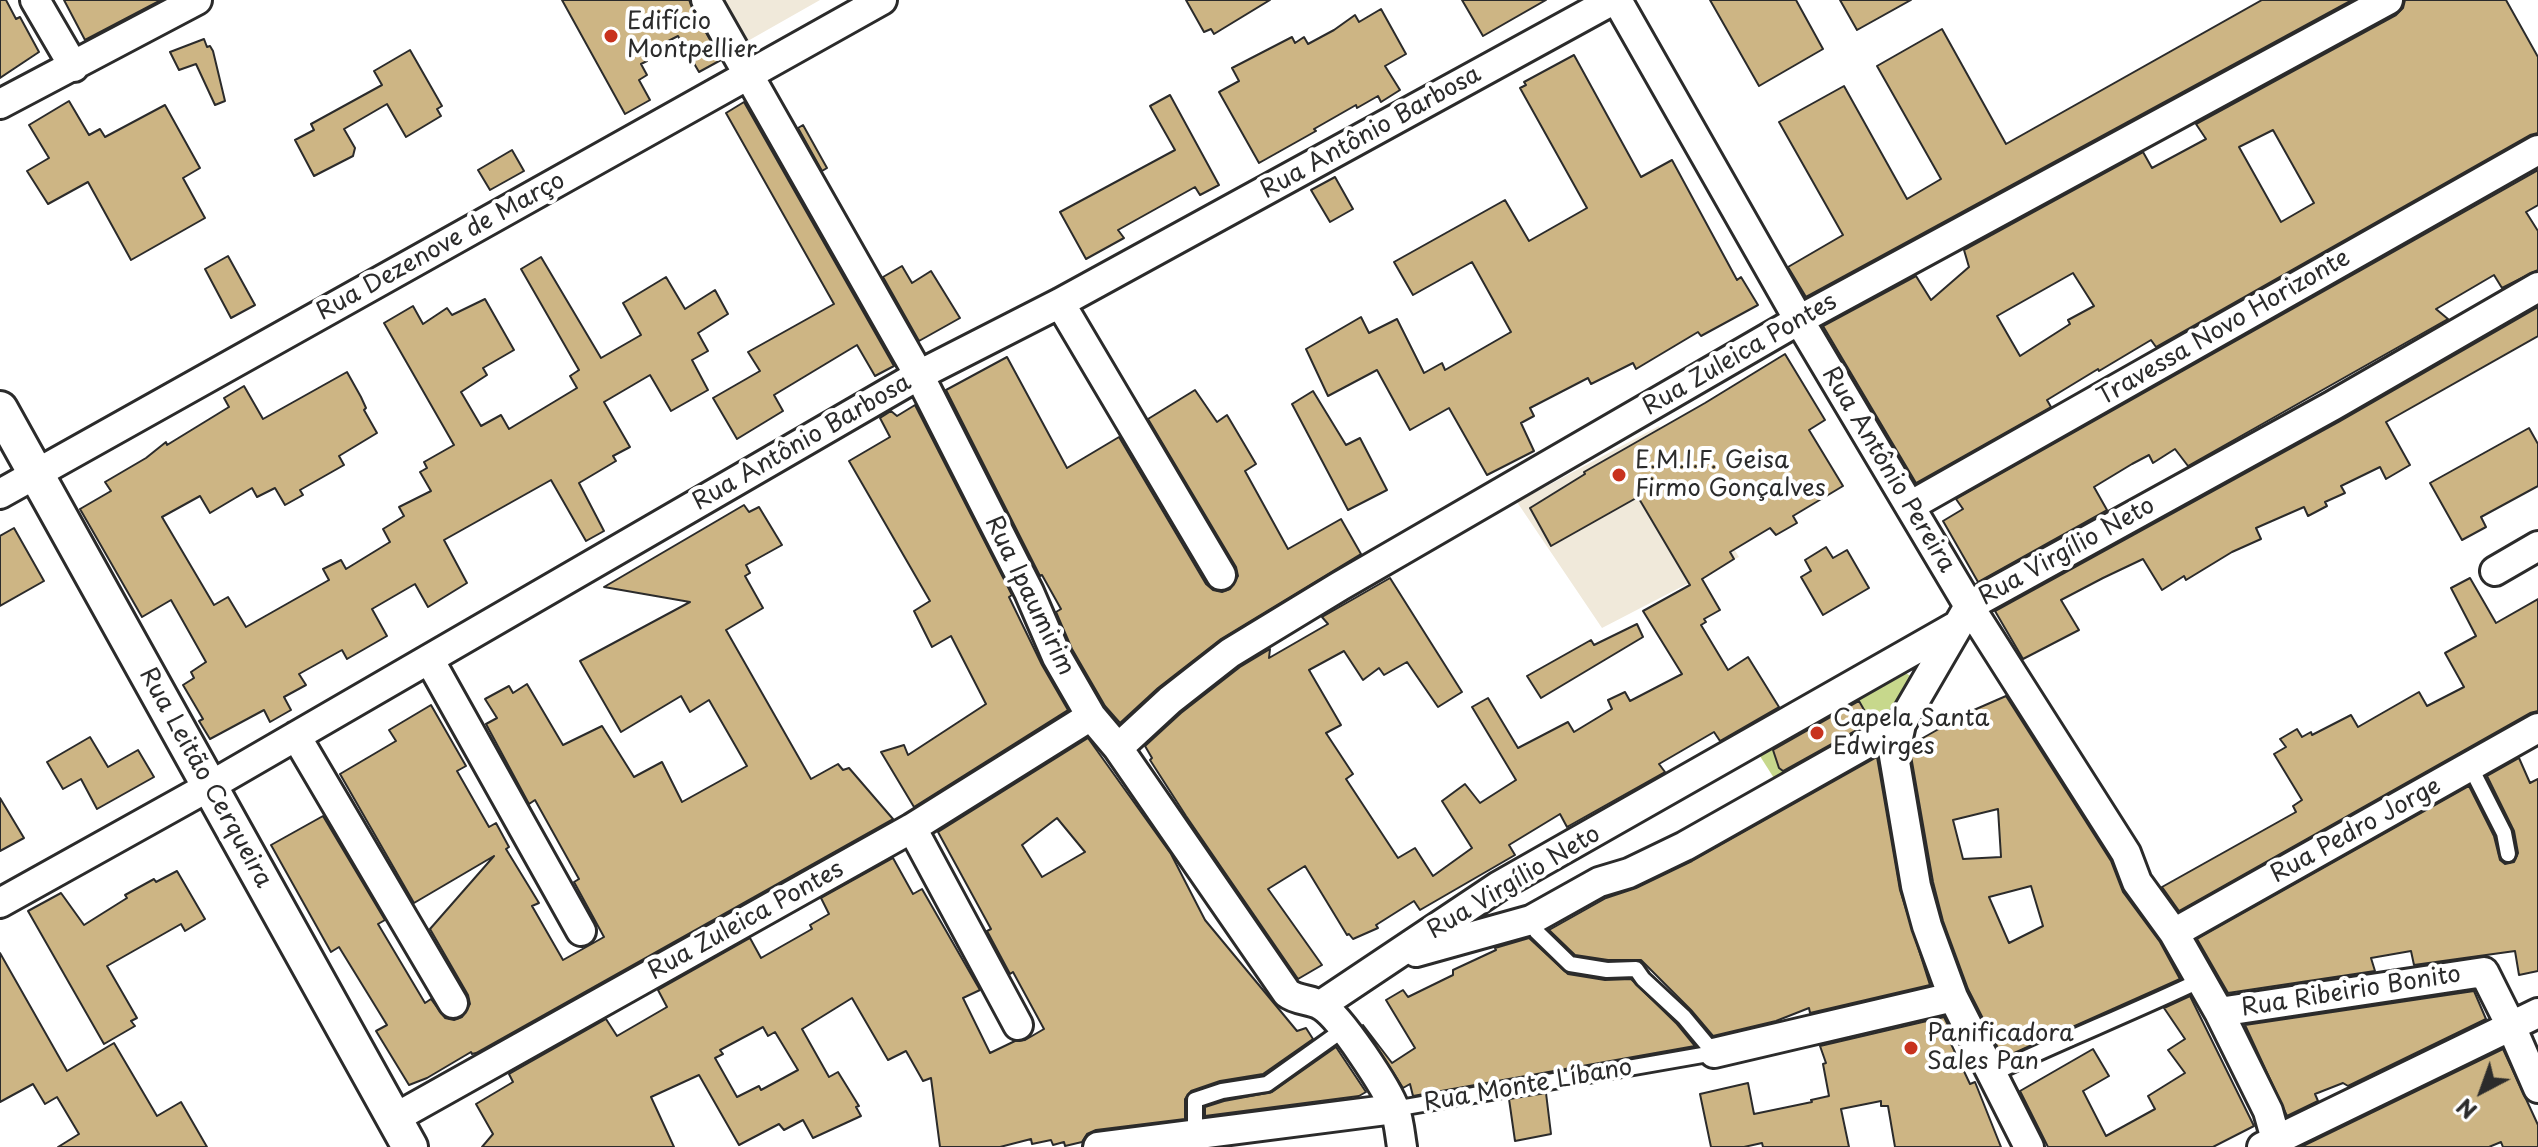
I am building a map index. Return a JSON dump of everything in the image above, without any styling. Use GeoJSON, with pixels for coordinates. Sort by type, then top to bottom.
{"type":"FeatureCollection","features":[{"type":"Feature","properties":{"kind":"street"},"geometry":{"type":"LineString","coordinates":[[35,0],[74,67]]}},
{"type":"Feature","properties":{"kind":"street"},"geometry":{"type":"LineString","coordinates":[[0,104],[197,0]]}},
{"type":"Feature","properties":{"kind":"street","name":"Rua Ipaumirim"},"geometry":{"type":"LineString","coordinates":[[706,0],[919,375],[1029,592],[1057,657],[1091,716],[1118,748],[1287,993],[1321,1005],[1344,1029],[1394,1109],[1402,1147]]}},
{"type":"Feature","properties":{"kind":"street","name":"Rua Dezenove de Março"},"geometry":{"type":"LineString","coordinates":[[0,494],[882,0]]}},
{"type":"Feature","properties":{"kind":"street","name":"Rua Antônio Barbosa"},"geometry":{"type":"LineString","coordinates":[[0,903],[210,786],[919,375],[1060,303],[1615,0]]}},
{"type":"Feature","properties":{"kind":"street","name":"Rua Antônio Pereira"},"geometry":{"type":"LineString","coordinates":[[1615,0],[1910,506],[1964,616],[2126,853],[2137,882],[2174,933],[2201,980],[2268,1111],[2272,1145]]}},
{"type":"Feature","properties":{"kind":"street","name":"Rua Zuleica Pontes"},"geometry":{"type":"LineString","coordinates":[[1118,748],[1170,700],[1230,653],[1426,535],[1799,320],[2388,0]]}},
{"type":"Feature","properties":{"kind":"street","name":"Travessa Novo Horizonte"},"geometry":{"type":"LineString","coordinates":[[1910,506],[2538,150]]}},
{"type":"Feature","properties":{"kind":"street","name":"Rua Virgílio Neto"},"geometry":{"type":"LineString","coordinates":[[1321,1005],[1499,886],[2538,287]]}},
{"type":"Feature","properties":{"kind":"street"},"geometry":{"type":"LineString","coordinates":[[1060,303],[1221,575]]}},
{"type":"Feature","properties":{"kind":"street","name":"Rua Leitão Cerqueira"},"geometry":{"type":"LineString","coordinates":[[0,409],[403,1132]]}},
{"type":"Feature","properties":{"kind":"street"},"geometry":{"type":"LineString","coordinates":[[2495,571],[2538,546]]}},
{"type":"Feature","properties":{"kind":"street"},"geometry":{"type":"LineString","coordinates":[[1964,616],[1901,724],[1894,756],[1927,926],[1953,997],[2029,1147]]}},
{"type":"Feature","properties":{"kind":"street"},"geometry":{"type":"LineString","coordinates":[[429,659],[581,931]]}},
{"type":"Feature","properties":{"kind":"street","name":"Rua Zuleica Pontes"},"geometry":{"type":"LineString","coordinates":[[403,1132],[912,828],[1091,716]]}},
{"type":"Feature","properties":{"kind":"street"},"geometry":{"type":"LineString","coordinates":[[1395,957],[1531,920],[1599,882],[1629,873],[1685,846],[1901,724]]}},
{"type":"Feature","properties":{"kind":"street","name":"Rua Pedro Jorge"},"geometry":{"type":"LineString","coordinates":[[2174,933],[2538,728]]}},
{"type":"Feature","properties":{"kind":"street"},"geometry":{"type":"LineString","coordinates":[[296,736],[453,1003]]}},
{"type":"Feature","properties":{"kind":"street"},"geometry":{"type":"LineString","coordinates":[[912,828],[1018,1025]]}},
{"type":"Feature","properties":{"kind":"street","name":"Rua Ribeirio Bonito"},"geometry":{"type":"LineString","coordinates":[[2219,1012],[2484,972],[2511,1026]]}},
{"type":"Feature","properties":{"kind":"street","name":"Rua Monte Líbano"},"geometry":{"type":"LineString","coordinates":[[1714,1053],[1953,997]]}},
{"type":"Feature","properties":{"kind":"street"},"geometry":{"type":"LineString","coordinates":[[2272,1145],[2538,1013]]}},
{"type":"Feature","properties":{"kind":"street"},"geometry":{"type":"LineString","coordinates":[[2511,1026],[2538,1088]]}},
{"type":"Feature","properties":{"kind":"street","name":"Rua Monte Líbano"},"geometry":{"type":"LineString","coordinates":[[1098,1147],[1394,1109]]}},
{"type":"Feature","properties":{"kind":"lane"},"geometry":{"type":"LineString","coordinates":[[2470,766],[2504,833],[2508,854]]}},
{"type":"Feature","properties":{"kind":"lane"},"geometry":{"type":"LineString","coordinates":[[1531,920],[1537,932],[1570,964],[1607,970],[1636,969],[1684,1017],[1714,1053]]}},
{"type":"Feature","properties":{"kind":"lane"},"geometry":{"type":"LineString","coordinates":[[1992,1074],[2201,980]]}},
{"type":"Feature","properties":{"kind":"lane"},"geometry":{"type":"LineString","coordinates":[[1195,1133],[1195,1100],[1222,1091],[1267,1084],[1344,1029]]}},
{"type":"Feature","properties":{"kind":"lane","name":"Rua Monte Líbano"},"geometry":{"type":"LineString","coordinates":[[1394,1109],[1714,1053]]}},
{"type":"Feature","properties":{"kind":"shaded area"},"geometry":{"type":"Polygon","coordinates":[[[723,0],[820,0],[746,42],[723,0]]]}},
{"type":"Feature","properties":{"kind":"shaded area"},"geometry":{"type":"Polygon","coordinates":[[[1659,426],[1739,557],[1602,628],[1517,502],[1659,426]]]}},
{"type":"Feature","properties":{"kind":"green space"},"geometry":{"type":"Polygon","coordinates":[[[1901,670],[1912,677],[1896,723],[1779,786],[1758,753],[1901,670]]]}},
{"type":"Feature","properties":{"kind":"building"},"geometry":{"type":"Polygon","coordinates":[[[0,0],[6,0],[16,19],[20,17],[39,52],[0,78],[0,0]]]}},
{"type":"Feature","properties":{"kind":"building"},"geometry":{"type":"Polygon","coordinates":[[[64,0],[161,0],[85,40],[64,0]]]}},
{"type":"Feature","properties":{"kind":"building"},"geometry":{"type":"Polygon","coordinates":[[[562,0],[689,0],[721,60],[699,72],[678,36],[643,54],[647,61],[641,64],[647,75],[639,80],[650,100],[625,114],[562,0]]]}},
{"type":"Feature","properties":{"kind":"building"},"geometry":{"type":"Polygon","coordinates":[[[1186,0],[1270,0],[1214,34],[1211,29],[1204,32],[1186,0]]]}},
{"type":"Feature","properties":{"kind":"building"},"geometry":{"type":"Polygon","coordinates":[[[1462,0],[1546,0],[1483,36],[1462,0]]]}},
{"type":"Feature","properties":{"kind":"building"},"geometry":{"type":"Polygon","coordinates":[[[1710,0],[1796,0],[1823,49],[1759,86],[1710,0]]]}},
{"type":"Feature","properties":{"kind":"building"},"geometry":{"type":"Polygon","coordinates":[[[1840,0],[1911,0],[1857,30],[1840,0]]]}},
{"type":"Feature","properties":{"kind":"building"},"geometry":{"type":"Polygon","coordinates":[[[2262,0],[2352,0],[1806,297],[1788,267],[1843,235],[1779,122],[1844,86],[1907,199],[1941,179],[1877,66],[1942,29],[2006,144],[2262,0]]]}},
{"type":"Feature","properties":{"kind":"building"},"geometry":{"type":"Polygon","coordinates":[[[2405,0],[2506,0],[2538,57],[2538,133],[2156,347],[2151,340],[2098,369],[2047,400],[2051,407],[1916,483],[1823,326],[1916,276],[1931,300],[1969,267],[1964,250],[2143,152],[2152,168],[2206,139],[2196,124],[2396,15],[2403,8],[2405,0]],[[2273,130],[2239,147],[2281,222],[2314,203],[2273,130]],[[2073,273],[1997,316],[2020,356],[2070,324],[2068,320],[2094,306],[2073,273]]]}},
{"type":"Feature","properties":{"kind":"building"},"geometry":{"type":"Polygon","coordinates":[[[1381,9],[1406,54],[1385,66],[1400,90],[1381,102],[1378,96],[1357,108],[1356,105],[1259,163],[1219,92],[1239,81],[1232,68],[1292,37],[1295,43],[1304,37],[1308,44],[1355,15],[1359,22],[1381,9]]]}},
{"type":"Feature","properties":{"kind":"building"},"geometry":{"type":"Polygon","coordinates":[[[204,39],[213,51],[225,101],[215,105],[196,64],[179,70],[170,52],[204,39]]]}},
{"type":"Feature","properties":{"kind":"building"},"geometry":{"type":"Polygon","coordinates":[[[410,50],[442,106],[437,109],[441,116],[406,137],[387,104],[344,129],[355,148],[353,156],[314,176],[295,140],[314,130],[311,124],[382,85],[374,71],[410,50]]]}},
{"type":"Feature","properties":{"kind":"building"},"geometry":{"type":"Polygon","coordinates":[[[1574,55],[1641,177],[1672,160],[1737,280],[1741,277],[1758,305],[1701,336],[1698,332],[1636,369],[1633,363],[1591,384],[1588,378],[1530,408],[1534,416],[1521,423],[1534,451],[1487,475],[1449,408],[1410,430],[1377,370],[1328,396],[1306,349],[1361,317],[1369,333],[1397,319],[1424,373],[1442,363],[1445,370],[1511,332],[1472,262],[1413,295],[1394,262],[1505,200],[1529,241],[1587,208],[1520,88],[1526,85],[1524,82],[1574,55]]]}},
{"type":"Feature","properties":{"kind":"building"},"geometry":{"type":"Polygon","coordinates":[[[1170,95],[1219,185],[1200,195],[1195,187],[1118,230],[1124,238],[1086,259],[1060,212],[1175,150],[1150,106],[1170,95]]]}},
{"type":"Feature","properties":{"kind":"building"},"geometry":{"type":"Polygon","coordinates":[[[69,101],[89,135],[100,129],[105,137],[165,105],[200,168],[183,178],[205,218],[131,260],[88,182],[48,204],[27,171],[49,158],[29,125],[69,101]]]}},
{"type":"Feature","properties":{"kind":"building"},"geometry":{"type":"Polygon","coordinates":[[[744,102],[894,366],[875,376],[857,345],[774,395],[783,411],[737,439],[713,398],[760,371],[748,352],[834,304],[726,113],[744,102]]]}},
{"type":"Feature","properties":{"kind":"building"},"geometry":{"type":"Polygon","coordinates":[[[803,125],[827,168],[822,171],[798,128],[803,125]]]}},
{"type":"Feature","properties":{"kind":"building"},"geometry":{"type":"Polygon","coordinates":[[[512,150],[524,171],[490,190],[478,170],[512,150]]]}},
{"type":"Feature","properties":{"kind":"building"},"geometry":{"type":"Polygon","coordinates":[[[2538,170],[2538,205],[2526,212],[2538,231],[2538,270],[2502,288],[2494,275],[2436,309],[2448,319],[2188,466],[2175,449],[2153,463],[2149,455],[2132,464],[2094,487],[2107,510],[1978,582],[1943,521],[1963,509],[1956,499],[2538,170]]]}},
{"type":"Feature","properties":{"kind":"building"},"geometry":{"type":"Polygon","coordinates":[[[1335,177],[1353,209],[1330,222],[1311,190],[1335,177]]]}},
{"type":"Feature","properties":{"kind":"building"},"geometry":{"type":"Polygon","coordinates":[[[228,256],[255,305],[231,318],[205,269],[228,256]]]}},
{"type":"Feature","properties":{"kind":"building"},"geometry":{"type":"Polygon","coordinates":[[[541,257],[601,358],[641,335],[623,303],[666,277],[685,309],[715,290],[728,314],[698,333],[708,351],[692,360],[708,390],[671,411],[650,375],[604,402],[630,447],[613,456],[616,461],[579,483],[604,531],[586,541],[551,480],[444,540],[467,583],[428,607],[415,584],[372,609],[387,636],[347,659],[342,650],[299,674],[306,685],[284,697],[291,710],[270,722],[264,710],[210,739],[199,721],[203,719],[183,685],[194,678],[191,672],[206,662],[171,600],[142,617],[80,509],[111,491],[105,482],[146,458],[166,442],[167,445],[229,407],[224,398],[244,386],[263,419],[347,372],[377,433],[339,456],[344,465],[300,490],[303,495],[285,505],[275,488],[257,497],[252,488],[210,513],[200,496],[162,517],[214,605],[228,597],[246,627],[329,580],[323,569],[341,560],[346,569],[390,542],[383,529],[404,516],[399,507],[431,491],[420,472],[427,468],[424,462],[454,445],[384,323],[413,306],[423,324],[447,308],[452,315],[485,299],[514,350],[483,368],[487,375],[461,392],[481,426],[501,415],[509,429],[577,388],[570,376],[579,370],[521,269],[541,257]]]}},
{"type":"Feature","properties":{"kind":"building"},"geometry":{"type":"Polygon","coordinates":[[[902,266],[912,283],[931,271],[960,318],[919,341],[883,277],[902,266]]]}},
{"type":"Feature","properties":{"kind":"building"},"geometry":{"type":"Polygon","coordinates":[[[2538,307],[2538,336],[2386,422],[2410,465],[2386,479],[2380,467],[2341,486],[2345,493],[2325,502],[2327,506],[2308,516],[2304,507],[2256,528],[2261,539],[2162,590],[2143,559],[2103,578],[2061,600],[2079,630],[2023,659],[1995,611],[2340,421],[2538,307]]]}},
{"type":"Feature","properties":{"kind":"building"},"geometry":{"type":"Polygon","coordinates":[[[1785,354],[1825,420],[1809,430],[1843,486],[1793,516],[1797,523],[1776,535],[1770,528],[1730,552],[1734,559],[1702,579],[1720,610],[1704,619],[1706,622],[1701,625],[1728,670],[1748,657],[1779,707],[1720,741],[1714,732],[1659,764],[1665,772],[1567,827],[1560,814],[1509,845],[1515,855],[1420,910],[1414,901],[1376,925],[1378,928],[1353,939],[1347,935],[1305,866],[1268,889],[1322,965],[1298,979],[1186,816],[1150,760],[1152,758],[1145,746],[1240,667],[1270,649],[1269,658],[1328,624],[1322,617],[1390,578],[1462,692],[1438,707],[1407,662],[1384,675],[1379,668],[1363,680],[1344,651],[1309,670],[1341,725],[1326,733],[1353,774],[1346,779],[1398,858],[1415,848],[1433,876],[1472,848],[1442,801],[1465,784],[1480,803],[1516,780],[1472,707],[1488,698],[1518,748],[1568,722],[1574,732],[1612,709],[1608,700],[1625,692],[1630,701],[1682,674],[1643,611],[1690,585],[1638,497],[1551,546],[1530,508],[1584,472],[1785,354]]]}},
{"type":"Feature","properties":{"kind":"building"},"geometry":{"type":"Polygon","coordinates":[[[1007,357],[1067,468],[1119,437],[1206,584],[1213,590],[1222,592],[1230,589],[1238,576],[1236,567],[1148,419],[1195,390],[1217,422],[1227,415],[1256,464],[1245,471],[1288,549],[1341,519],[1361,554],[1221,639],[1158,688],[1120,723],[1105,706],[1072,649],[1056,612],[1061,609],[1040,576],[946,390],[1007,357]]]}},
{"type":"Feature","properties":{"kind":"building"},"geometry":{"type":"Polygon","coordinates":[[[1313,391],[1346,445],[1360,438],[1387,490],[1348,510],[1292,404],[1313,391]]]}},
{"type":"Feature","properties":{"kind":"building"},"geometry":{"type":"Polygon","coordinates":[[[915,405],[1012,595],[1009,597],[1042,665],[1068,710],[914,807],[881,752],[904,745],[908,755],[986,704],[951,636],[932,647],[914,611],[930,601],[849,461],[890,437],[880,418],[891,411],[897,416],[915,405]]]}},
{"type":"Feature","properties":{"kind":"building"},"geometry":{"type":"Polygon","coordinates":[[[2529,428],[2538,444],[2538,486],[2481,517],[2486,527],[2462,540],[2430,483],[2529,428]]]}},
{"type":"Feature","properties":{"kind":"building"},"geometry":{"type":"Polygon","coordinates":[[[744,505],[749,512],[759,507],[782,545],[746,565],[750,573],[745,576],[763,608],[726,630],[811,779],[838,764],[843,770],[849,768],[893,819],[476,1053],[471,1052],[409,1085],[376,1031],[387,1025],[339,947],[331,952],[271,845],[323,816],[385,920],[378,924],[425,1003],[431,999],[445,1018],[454,1020],[462,1017],[470,1004],[468,995],[430,929],[494,856],[414,903],[340,774],[396,741],[389,730],[431,705],[466,766],[457,771],[489,827],[496,823],[509,847],[506,849],[539,903],[532,906],[563,960],[604,937],[574,882],[579,879],[535,800],[529,804],[486,724],[497,718],[485,699],[509,686],[513,693],[527,684],[563,745],[602,726],[634,777],[662,762],[682,802],[747,766],[709,700],[690,712],[681,696],[621,732],[580,661],[690,602],[604,587],[744,505]]]}},
{"type":"Feature","properties":{"kind":"building"},"geometry":{"type":"Polygon","coordinates":[[[14,528],[44,581],[0,606],[0,536],[14,528]]]}},
{"type":"Feature","properties":{"kind":"building"},"geometry":{"type":"Polygon","coordinates":[[[1826,547],[1833,558],[1847,550],[1869,588],[1823,615],[1801,577],[1811,571],[1805,560],[1826,547]]]}},
{"type":"Feature","properties":{"kind":"building"},"geometry":{"type":"Polygon","coordinates":[[[2470,578],[2496,623],[2538,599],[2538,711],[2179,911],[2162,887],[2296,812],[2293,806],[2302,800],[2274,754],[2286,747],[2280,739],[2297,729],[2302,737],[2311,732],[2312,735],[2351,715],[2358,727],[2419,692],[2427,706],[2464,687],[2445,653],[2476,636],[2451,588],[2470,578]]]}},
{"type":"Feature","properties":{"kind":"building"},"geometry":{"type":"Polygon","coordinates":[[[1637,624],[1643,637],[1541,698],[1527,676],[1591,640],[1594,645],[1637,624]]]}},
{"type":"Feature","properties":{"kind":"building"},"geometry":{"type":"Polygon","coordinates":[[[2006,696],[2111,861],[2123,892],[2160,942],[2180,979],[2003,1058],[1968,989],[1943,921],[1911,756],[1914,743],[1967,713],[2006,696]],[[1998,809],[1953,820],[1963,859],[2001,857],[1998,809]],[[2031,886],[1989,897],[2009,943],[2043,926],[2031,886]]]}},
{"type":"Feature","properties":{"kind":"building"},"geometry":{"type":"Polygon","coordinates":[[[1859,701],[1871,722],[1783,771],[1779,768],[1773,750],[1859,701]]]}},
{"type":"Feature","properties":{"kind":"building"},"geometry":{"type":"Polygon","coordinates":[[[90,737],[108,767],[138,750],[154,777],[97,809],[81,779],[63,789],[47,762],[90,737]]]}},
{"type":"Feature","properties":{"kind":"building"},"geometry":{"type":"Polygon","coordinates":[[[1088,738],[1171,854],[1205,920],[1297,1031],[1306,1028],[1313,1039],[1263,1074],[1220,1081],[1191,1091],[1185,1099],[1185,1119],[1096,1130],[1087,1134],[1082,1142],[1065,1146],[1064,1142],[1053,1145],[1051,1140],[1032,1144],[1031,1139],[1000,1147],[940,1147],[931,1078],[923,1081],[906,1051],[888,1060],[852,998],[802,1029],[829,1077],[838,1072],[859,1106],[856,1107],[861,1116],[813,1138],[803,1120],[784,1130],[779,1124],[739,1145],[699,1075],[651,1097],[674,1147],[482,1147],[493,1134],[476,1104],[513,1082],[509,1074],[606,1019],[617,1036],[667,1007],[658,990],[750,938],[761,958],[812,929],[810,925],[829,914],[821,898],[893,858],[913,894],[922,889],[980,990],[963,998],[990,1053],[1044,1029],[1013,972],[1010,974],[987,931],[991,929],[938,832],[1088,738]],[[1057,818],[1022,845],[1042,877],[1085,852],[1057,818]],[[763,1027],[720,1050],[723,1054],[715,1058],[737,1097],[759,1086],[761,1090],[798,1070],[775,1032],[768,1036],[763,1027]]]}},
{"type":"Feature","properties":{"kind":"building"},"geometry":{"type":"Polygon","coordinates":[[[1877,757],[1900,890],[1930,985],[1810,1013],[1809,1008],[1776,1021],[1713,1036],[1641,960],[1608,960],[1575,955],[1549,930],[1606,898],[1636,888],[1692,861],[1877,757]]]}},
{"type":"Feature","properties":{"kind":"building"},"geometry":{"type":"Polygon","coordinates":[[[2519,758],[2530,783],[2538,779],[2538,971],[2519,975],[2515,951],[2414,965],[2411,951],[2371,958],[2375,971],[2228,993],[2197,939],[2469,786],[2494,836],[2500,860],[2505,864],[2514,862],[2518,853],[2514,831],[2487,776],[2519,758]]]}},
{"type":"Feature","properties":{"kind":"building"},"geometry":{"type":"Polygon","coordinates":[[[0,798],[24,838],[0,851],[0,798]]]}},
{"type":"Feature","properties":{"kind":"building"},"geometry":{"type":"Polygon","coordinates":[[[177,871],[205,919],[185,931],[181,924],[107,966],[137,1018],[131,1021],[135,1026],[104,1044],[28,911],[61,893],[84,925],[127,898],[125,895],[177,871]]]}},
{"type":"Feature","properties":{"kind":"building"},"geometry":{"type":"Polygon","coordinates":[[[1529,938],[1568,974],[1605,980],[1631,979],[1695,1046],[1413,1096],[1410,1084],[1403,1088],[1363,1025],[1392,1063],[1415,1048],[1386,1000],[1403,990],[1408,997],[1453,975],[1453,970],[1495,948],[1529,938]]]}},
{"type":"Feature","properties":{"kind":"building"},"geometry":{"type":"Polygon","coordinates":[[[0,953],[67,1071],[114,1043],[157,1116],[181,1102],[207,1147],[58,1147],[79,1134],[57,1097],[45,1104],[33,1084],[0,1102],[0,953]]]}},
{"type":"Feature","properties":{"kind":"building"},"geometry":{"type":"Polygon","coordinates":[[[2474,991],[2486,1019],[2348,1086],[2343,1083],[2315,1094],[2318,1101],[2287,1116],[2245,1025],[2474,991]]]}},
{"type":"Feature","properties":{"kind":"building"},"geometry":{"type":"Polygon","coordinates":[[[2190,996],[2254,1126],[2213,1147],[2048,1147],[2020,1091],[2093,1049],[2109,1076],[2083,1091],[2106,1136],[2155,1109],[2148,1096],[2185,1073],[2168,1050],[2185,1039],[2164,1008],[2190,996]]]}},
{"type":"Feature","properties":{"kind":"building"},"geometry":{"type":"Polygon","coordinates":[[[1944,1017],[1949,1027],[1944,1029],[1970,1084],[1975,1082],[2001,1147],[1895,1147],[1888,1106],[1881,1106],[1881,1101],[1841,1109],[1849,1147],[1763,1147],[1762,1143],[1744,1147],[1711,1147],[1700,1094],[1748,1083],[1754,1114],[1812,1102],[1829,1096],[1823,1064],[1826,1063],[1820,1046],[1944,1017]]]}},
{"type":"Feature","properties":{"kind":"building"},"geometry":{"type":"Polygon","coordinates":[[[1336,1047],[1366,1092],[1359,1096],[1205,1116],[1205,1107],[1272,1092],[1336,1047]]]}},
{"type":"Feature","properties":{"kind":"building"},"geometry":{"type":"Polygon","coordinates":[[[2503,1049],[2538,1125],[2538,1147],[2503,1147],[2501,1142],[2489,1147],[2301,1147],[2503,1049]]]}},
{"type":"Feature","properties":{"kind":"building"},"geometry":{"type":"Polygon","coordinates":[[[1546,1093],[1551,1134],[1515,1141],[1509,1099],[1546,1093]]]}},
{"type":"Feature","properties":{"kind":"place","name":"Edifício Montpellier"},"geometry":{"type":"Point","coordinates":[611,36]}},
{"type":"Feature","properties":{"kind":"place","name":"E.M.I.F. Geisa Firmo Gonçalves"},"geometry":{"type":"Point","coordinates":[1619,475]}},
{"type":"Feature","properties":{"kind":"place","name":"Capela Santa Edwirges"},"geometry":{"type":"Point","coordinates":[1817,733]}},
{"type":"Feature","properties":{"kind":"place","name":"Panificadora Sales Pan"},"geometry":{"type":"Point","coordinates":[1911,1048]}}]}
